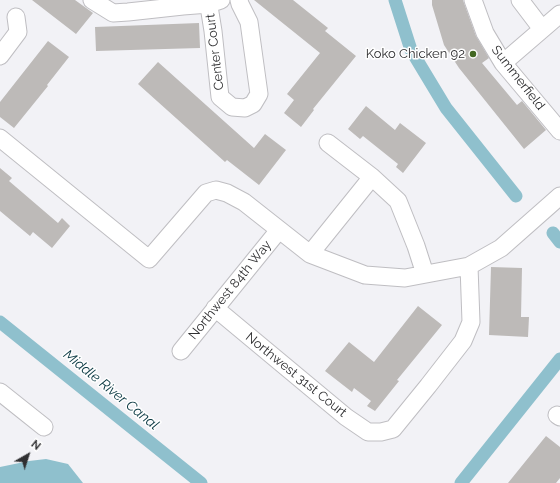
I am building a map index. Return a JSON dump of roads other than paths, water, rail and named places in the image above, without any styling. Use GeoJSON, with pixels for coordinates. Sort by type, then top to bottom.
{"type":"FeatureCollection","features":[{"type":"Feature","properties":{"kind":"street","name":"Center Court"},"geometry":{"type":"LineString","coordinates":[[92,0],[114,12],[128,12],[183,6],[213,1],[213,31],[220,97],[232,108],[245,108],[253,104],[259,94],[249,22],[239,0]]}},
{"type":"Feature","properties":{"kind":"street","name":"Summerfield"},"geometry":{"type":"LineString","coordinates":[[473,0],[485,33],[503,63],[560,131]]}},
{"type":"Feature","properties":{"kind":"street"},"geometry":{"type":"LineString","coordinates":[[520,0],[542,29]]}},
{"type":"Feature","properties":{"kind":"street"},"geometry":{"type":"LineString","coordinates":[[503,63],[560,14]]}},
{"type":"Feature","properties":{"kind":"street"},"geometry":{"type":"LineString","coordinates":[[0,56],[18,32],[16,17]]}},
{"type":"Feature","properties":{"kind":"street","name":"Northwest 84th Way"},"geometry":{"type":"LineString","coordinates":[[0,138],[149,259],[206,193],[216,190],[227,193],[244,202],[310,254],[365,275],[405,278],[469,266],[501,248],[560,196]]}},
{"type":"Feature","properties":{"kind":"street"},"geometry":{"type":"LineString","coordinates":[[328,143],[372,177],[398,201],[416,246],[425,274]]}},
{"type":"Feature","properties":{"kind":"street"},"geometry":{"type":"LineString","coordinates":[[310,254],[372,177]]}},
{"type":"Feature","properties":{"kind":"street","name":"Northwest 84th Way"},"geometry":{"type":"LineString","coordinates":[[181,351],[279,230]]}},
{"type":"Feature","properties":{"kind":"street","name":"Northwest 31st Court"},"geometry":{"type":"LineString","coordinates":[[215,308],[346,417],[368,432],[381,432],[393,429],[463,341],[471,322],[469,266]]}},
{"type":"Feature","properties":{"kind":"street"},"geometry":{"type":"LineString","coordinates":[[0,392],[44,427]]}},
{"type":"Feature","properties":{"kind":"water"},"geometry":{"type":"Polygon","coordinates":[[[46,459],[68,464],[83,483],[0,483],[0,467],[46,459]]]}},
{"type":"Feature","properties":{"kind":"waterway"},"geometry":{"type":"LineString","coordinates":[[395,0],[411,50],[446,108],[516,196]]}},
{"type":"Feature","properties":{"kind":"waterway"},"geometry":{"type":"LineString","coordinates":[[553,233],[560,242]]}},
{"type":"Feature","properties":{"kind":"waterway","name":"Middle River Canal"},"geometry":{"type":"LineString","coordinates":[[0,322],[201,483]]}},
{"type":"Feature","properties":{"kind":"waterway"},"geometry":{"type":"LineString","coordinates":[[461,483],[560,359]]}},
{"type":"Feature","properties":{"kind":"place","name":"Koko Chicken 92"},"geometry":{"type":"Point","coordinates":[473,54]}}]}
